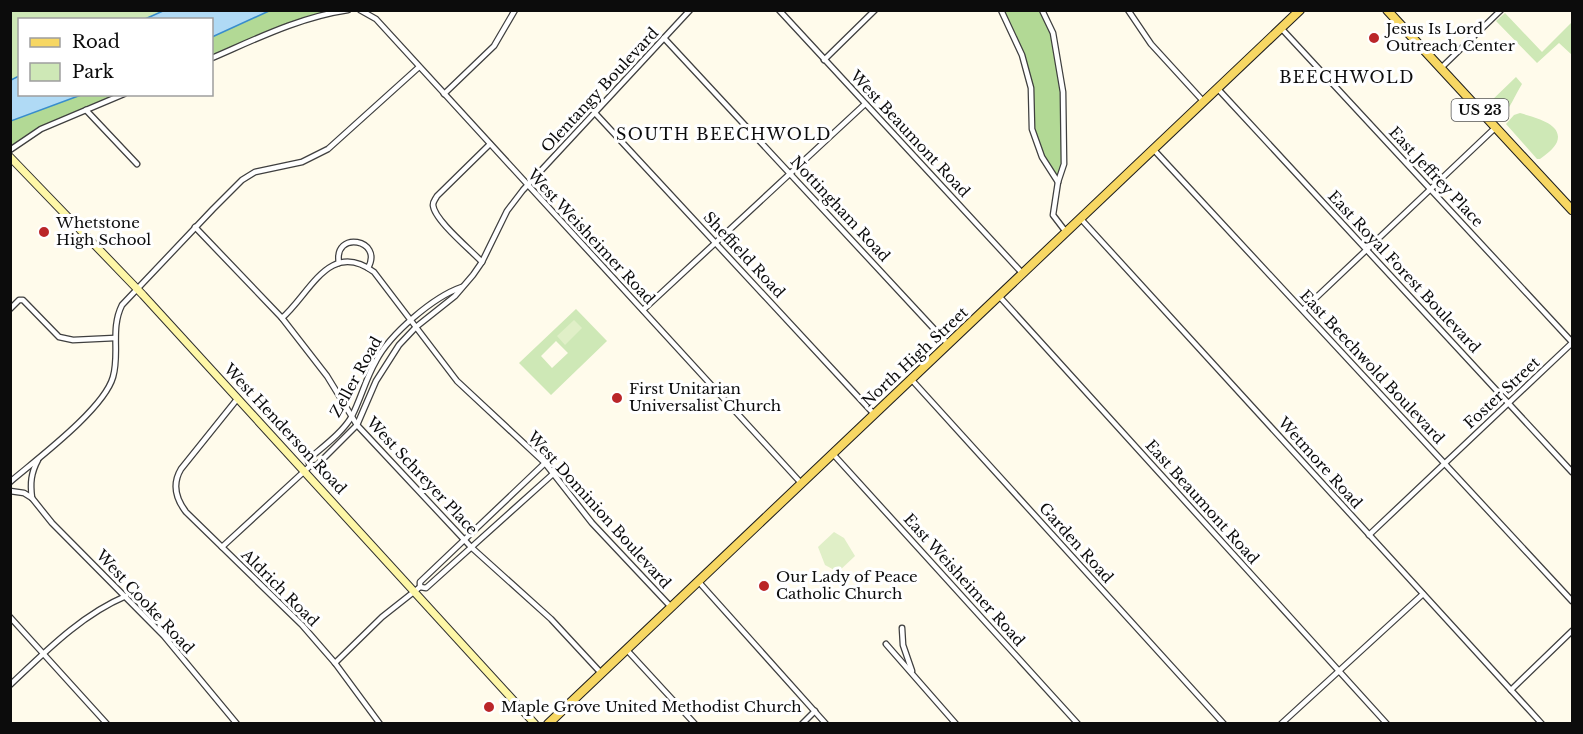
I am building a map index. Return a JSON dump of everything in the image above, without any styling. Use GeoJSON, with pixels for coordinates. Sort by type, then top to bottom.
{"type":"FeatureCollection","features":[{"type":"Feature","properties":{"kind":"main road","name":"North High Street"},"geometry":{"type":"LineString","coordinates":[[548,723],[1300,10]]}},
{"type":"Feature","properties":{"kind":"main road","name":"US 23"},"geometry":{"type":"LineString","coordinates":[[1387,10],[1572,210]]}},
{"type":"Feature","properties":{"kind":"main road","name":"West Henderson Road"},"geometry":{"type":"LineString","coordinates":[[10,157],[307,468],[535,723]]}},
{"type":"Feature","properties":{"kind":"street"},"geometry":{"type":"LineString","coordinates":[[213,58],[293,24],[328,13],[348,10]]}},
{"type":"Feature","properties":{"kind":"street","name":"West Weisheimer Road"},"geometry":{"type":"LineString","coordinates":[[360,10],[376,19],[801,483]]}},
{"type":"Feature","properties":{"kind":"street"},"geometry":{"type":"LineString","coordinates":[[444,94],[494,46],[515,10]]}},
{"type":"Feature","properties":{"kind":"street","name":"Olentangy Boulevard"},"geometry":{"type":"LineString","coordinates":[[528,185],[690,10]]}},
{"type":"Feature","properties":{"kind":"street","name":"West Beaumont Road"},"geometry":{"type":"LineString","coordinates":[[779,10],[1023,274]]}},
{"type":"Feature","properties":{"kind":"street"},"geometry":{"type":"LineString","coordinates":[[824,60],[875,10]]}},
{"type":"Feature","properties":{"kind":"street"},"geometry":{"type":"LineString","coordinates":[[1001,10],[1022,55],[1031,88],[1032,129],[1042,157],[1058,182]]}},
{"type":"Feature","properties":{"kind":"street"},"geometry":{"type":"LineString","coordinates":[[1004,16],[1010,10]]}},
{"type":"Feature","properties":{"kind":"street"},"geometry":{"type":"LineString","coordinates":[[1042,10],[1053,33],[1063,92],[1064,164],[1058,182],[1053,214],[1066,232]]}},
{"type":"Feature","properties":{"kind":"street"},"geometry":{"type":"LineString","coordinates":[[1128,10],[1151,44],[1204,102]]}},
{"type":"Feature","properties":{"kind":"street"},"geometry":{"type":"LineString","coordinates":[[1441,68],[1501,10]]}},
{"type":"Feature","properties":{"kind":"street","name":"East Jeffrey Place"},"geometry":{"type":"LineString","coordinates":[[1281,28],[1572,343]]}},
{"type":"Feature","properties":{"kind":"street","name":"Nottingham Road"},"geometry":{"type":"LineString","coordinates":[[664,38],[948,344]]}},
{"type":"Feature","properties":{"kind":"street"},"geometry":{"type":"LineString","coordinates":[[10,482],[92,408],[106,391],[112,381],[116,363],[115,327],[119,312],[136,289],[230,191],[255,172],[302,162],[328,149],[419,67]]}},
{"type":"Feature","properties":{"kind":"street","name":"East Royal Forest Boulevard"},"geometry":{"type":"LineString","coordinates":[[1218,89],[1572,472]]}},
{"type":"Feature","properties":{"kind":"street"},"geometry":{"type":"LineString","coordinates":[[10,150],[41,129],[119,96]]}},
{"type":"Feature","properties":{"kind":"street"},"geometry":{"type":"LineString","coordinates":[[642,310],[865,104]]}},
{"type":"Feature","properties":{"kind":"street"},"geometry":{"type":"LineString","coordinates":[[86,110],[137,164]]}},
{"type":"Feature","properties":{"kind":"street","name":"Sheffield Road"},"geometry":{"type":"LineString","coordinates":[[595,113],[874,414]]}},
{"type":"Feature","properties":{"kind":"street"},"geometry":{"type":"LineString","coordinates":[[1303,310],[1496,127]]}},
{"type":"Feature","properties":{"kind":"street"},"geometry":{"type":"LineString","coordinates":[[483,261],[442,221],[434,207],[437,196],[490,144]]}},
{"type":"Feature","properties":{"kind":"street","name":"East Beechwold Boulevard"},"geometry":{"type":"LineString","coordinates":[[1154,150],[1572,601]]}},
{"type":"Feature","properties":{"kind":"street","name":"Zeller Road"},"geometry":{"type":"LineString","coordinates":[[222,547],[307,468],[317,465],[357,425],[390,355],[416,327],[455,296],[483,261],[507,211],[528,185]]}},
{"type":"Feature","properties":{"kind":"street","name":"Wetmore Road"},"geometry":{"type":"LineString","coordinates":[[1081,219],[1542,723]]}},
{"type":"Feature","properties":{"kind":"street","name":"West Schreyer Place"},"geometry":{"type":"LineString","coordinates":[[195,227],[282,318],[327,376],[357,425],[471,547],[551,619],[601,673]]}},
{"type":"Feature","properties":{"kind":"street","name":"West Dominion Boulevard"},"geometry":{"type":"LineString","coordinates":[[368,268],[371,259],[369,249],[360,242],[350,242],[340,250],[339,263],[352,263],[368,268],[378,276],[457,381],[545,463],[592,522],[671,607]]}},
{"type":"Feature","properties":{"kind":"street"},"geometry":{"type":"LineString","coordinates":[[282,318],[325,269],[339,263]]}},
{"type":"Feature","properties":{"kind":"street","name":"Zeller Road"},"geometry":{"type":"LineString","coordinates":[[307,468],[310,458],[351,417],[376,361],[396,333],[451,291],[462,287]]}},
{"type":"Feature","properties":{"kind":"street","name":"East Beaumont Road"},"geometry":{"type":"LineString","coordinates":[[999,296],[1387,723]]}},
{"type":"Feature","properties":{"kind":"street"},"geometry":{"type":"LineString","coordinates":[[10,309],[23,300],[55,335],[64,339],[115,338]]}},
{"type":"Feature","properties":{"kind":"street","name":"Foster Street"},"geometry":{"type":"LineString","coordinates":[[1369,535],[1572,343]]}},
{"type":"Feature","properties":{"kind":"street","name":"Garden Road"},"geometry":{"type":"LineString","coordinates":[[911,379],[1224,723]]}},
{"type":"Feature","properties":{"kind":"street","name":"Aldrich Road"},"geometry":{"type":"LineString","coordinates":[[238,398],[181,469],[175,481],[181,505],[302,625],[335,663],[380,723]]}},
{"type":"Feature","properties":{"kind":"street","name":"East Weisheimer Road"},"geometry":{"type":"LineString","coordinates":[[833,454],[1078,723]]}},
{"type":"Feature","properties":{"kind":"street"},"geometry":{"type":"LineString","coordinates":[[32,498],[31,476],[40,456]]}},
{"type":"Feature","properties":{"kind":"street"},"geometry":{"type":"LineString","coordinates":[[335,663],[382,616],[417,589],[420,582],[545,463]]}},
{"type":"Feature","properties":{"kind":"street"},"geometry":{"type":"LineString","coordinates":[[417,589],[426,588],[554,473]]}},
{"type":"Feature","properties":{"kind":"street"},"geometry":{"type":"LineString","coordinates":[[10,491],[24,493],[32,498]]}},
{"type":"Feature","properties":{"kind":"street","name":"West Cooke Road"},"geometry":{"type":"LineString","coordinates":[[32,498],[51,522],[164,636],[237,723]]}},
{"type":"Feature","properties":{"kind":"street"},"geometry":{"type":"LineString","coordinates":[[698,581],[826,723]]}},
{"type":"Feature","properties":{"kind":"street"},"geometry":{"type":"LineString","coordinates":[[1281,723],[1423,594]]}},
{"type":"Feature","properties":{"kind":"street"},"geometry":{"type":"LineString","coordinates":[[10,685],[91,615],[126,596]]}},
{"type":"Feature","properties":{"kind":"street"},"geometry":{"type":"LineString","coordinates":[[10,617],[107,723]]}},
{"type":"Feature","properties":{"kind":"street"},"geometry":{"type":"LineString","coordinates":[[902,628],[903,645],[915,676]]}},
{"type":"Feature","properties":{"kind":"street"},"geometry":{"type":"LineString","coordinates":[[1511,690],[1572,631]]}},
{"type":"Feature","properties":{"kind":"street"},"geometry":{"type":"LineString","coordinates":[[886,644],[957,723]]}},
{"type":"Feature","properties":{"kind":"street"},"geometry":{"type":"LineString","coordinates":[[627,649],[695,723]]}},
{"type":"Feature","properties":{"kind":"street"},"geometry":{"type":"LineString","coordinates":[[802,723],[815,711]]}},
{"type":"Feature","properties":{"kind":"green space"},"geometry":{"type":"Polygon","coordinates":[[[11,11],[163,11],[147,18],[18,18],[18,76],[11,80],[11,11]]]}},
{"type":"Feature","properties":{"kind":"green space"},"geometry":{"type":"Polygon","coordinates":[[[269,11],[335,11],[213,57],[213,37],[269,11]]]}},
{"type":"Feature","properties":{"kind":"green space"},"geometry":{"type":"Polygon","coordinates":[[[1001,11],[1042,11],[1053,33],[1063,92],[1064,164],[1058,182],[1042,157],[1032,129],[1031,88],[1022,55],[1001,11]]]}},
{"type":"Feature","properties":{"kind":"green space"},"geometry":{"type":"Polygon","coordinates":[[[1505,13],[1542,52],[1572,22],[1572,55],[1559,43],[1537,63],[1496,21],[1505,13]]]}},
{"type":"Feature","properties":{"kind":"green space"},"geometry":{"type":"Polygon","coordinates":[[[1516,77],[1522,84],[1501,118],[1488,104],[1516,77]]]}},
{"type":"Feature","properties":{"kind":"green space"},"geometry":{"type":"Polygon","coordinates":[[[78,96],[124,96],[11,145],[10,121],[78,96]]]}},
{"type":"Feature","properties":{"kind":"green space"},"geometry":{"type":"Polygon","coordinates":[[[1520,113],[1546,122],[1556,130],[1558,135],[1556,145],[1540,159],[1537,159],[1506,124],[1514,115],[1520,113]]]}},
{"type":"Feature","properties":{"kind":"green space"},"geometry":{"type":"Polygon","coordinates":[[[576,309],[607,341],[551,395],[519,363],[576,309]],[[556,341],[541,356],[552,368],[568,353],[556,341]]]}},
{"type":"Feature","properties":{"kind":"green space"},"geometry":{"type":"Polygon","coordinates":[[[574,320],[582,328],[565,345],[557,336],[574,320]]]}},
{"type":"Feature","properties":{"kind":"green space"},"geometry":{"type":"Polygon","coordinates":[[[834,532],[844,538],[855,556],[838,572],[825,565],[818,547],[834,532]]]}},
{"type":"Feature","properties":{"kind":"water"},"geometry":{"type":"Polygon","coordinates":[[[163,10],[269,11],[213,37],[213,18],[147,18],[163,10]]]}},
{"type":"Feature","properties":{"kind":"water"},"geometry":{"type":"Polygon","coordinates":[[[18,76],[18,96],[78,96],[11,121],[11,80],[18,76]]]}},
{"type":"Feature","properties":{"kind":"place","name":"Jesus Is Lord Outreach Center"},"geometry":{"type":"Point","coordinates":[1374,38]}},
{"type":"Feature","properties":{"kind":"place","name":"Whetstone High School"},"geometry":{"type":"Point","coordinates":[44,232]}},
{"type":"Feature","properties":{"kind":"place","name":"First Unitarian Universalist Church"},"geometry":{"type":"Point","coordinates":[617,398]}},
{"type":"Feature","properties":{"kind":"place","name":"Our Lady of Peace Catholic Church"},"geometry":{"type":"Point","coordinates":[764,586]}},
{"type":"Feature","properties":{"kind":"place","name":"Maple Grove United Methodist Church"},"geometry":{"type":"Point","coordinates":[489,707]}},
{"type":"Feature","properties":{"kind":"district","name":"BEECHWOLD"},"geometry":{"type":"Point","coordinates":[1347,77]}},
{"type":"Feature","properties":{"kind":"district","name":"SOUTH BEECHWOLD"},"geometry":{"type":"Point","coordinates":[724,134]}}]}
